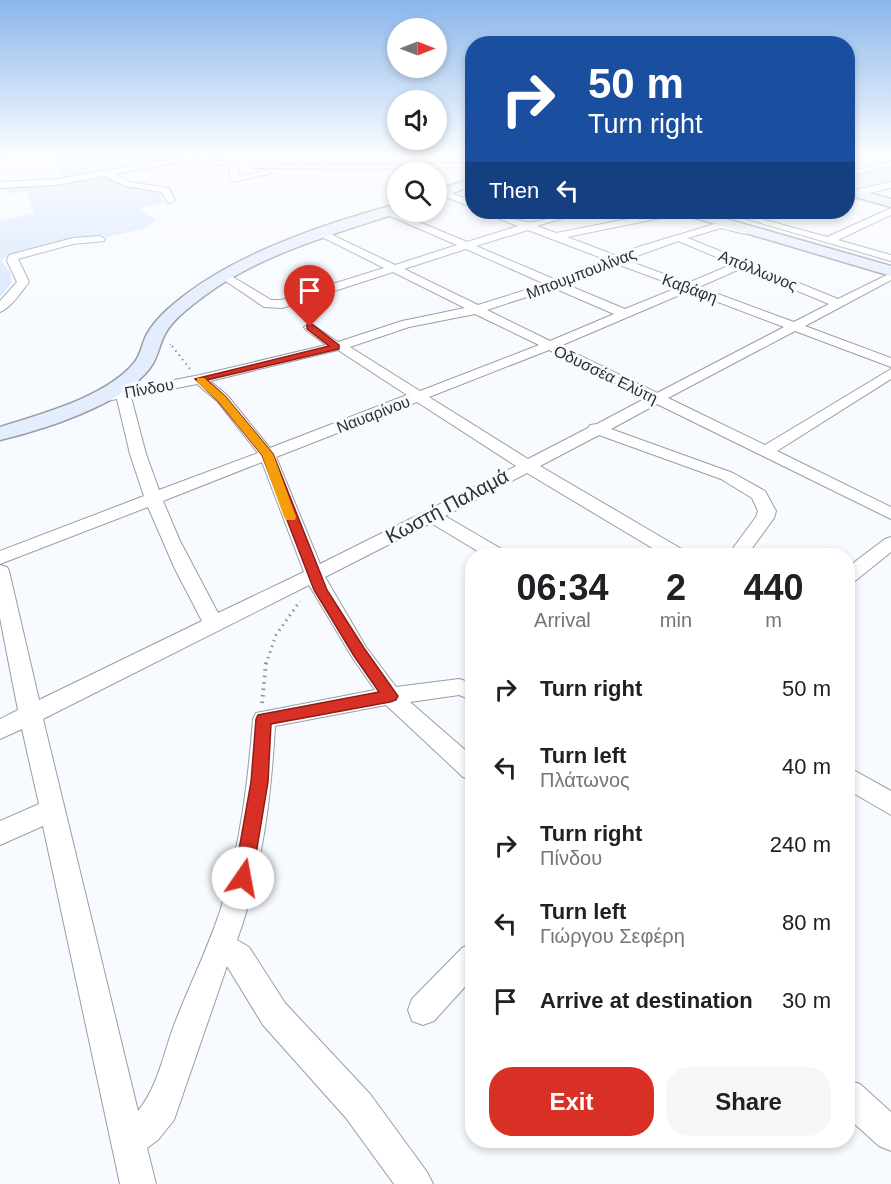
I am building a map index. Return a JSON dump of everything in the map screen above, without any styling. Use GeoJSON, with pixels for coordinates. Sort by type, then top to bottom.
{"type":"FeatureCollection","features":[{"type":"Feature","properties":{"kind":"street"},"geometry":{"type":"LineString","coordinates":[[829,240],[891,211]]}},
{"type":"Feature","properties":{"kind":"street"},"geometry":{"type":"LineString","coordinates":[[89,401],[114,388],[142,366],[158,330],[199,293],[224,276],[268,251],[387,212]]}},
{"type":"Feature","properties":{"kind":"street","name":"Καβάφη"},"geometry":{"type":"LineString","coordinates":[[509,219],[891,363]]}},
{"type":"Feature","properties":{"kind":"street"},"geometry":{"type":"LineString","coordinates":[[224,276],[274,305],[282,304],[550,219]]}},
{"type":"Feature","properties":{"kind":"street"},"geometry":{"type":"LineString","coordinates":[[554,237],[641,219]]}},
{"type":"Feature","properties":{"kind":"street"},"geometry":{"type":"LineString","coordinates":[[713,219],[891,274]]}},
{"type":"Feature","properties":{"kind":"street"},"geometry":{"type":"LineString","coordinates":[[732,219],[891,265]]}},
{"type":"Feature","properties":{"kind":"street"},"geometry":{"type":"LineString","coordinates":[[752,219],[891,258]]}},
{"type":"Feature","properties":{"kind":"street"},"geometry":{"type":"LineString","coordinates":[[418,222],[465,245],[625,314]]}},
{"type":"Feature","properties":{"kind":"street","name":"Μπουμπουλίνας"},"geometry":{"type":"LineString","coordinates":[[475,310],[556,284],[615,260],[721,225],[891,274]]}},
{"type":"Feature","properties":{"kind":"street","name":"Οδυσσέα Ελύτη"},"geometry":{"type":"LineString","coordinates":[[322,233],[891,514]]}},
{"type":"Feature","properties":{"kind":"street","name":"Απόλλωνος"},"geometry":{"type":"LineString","coordinates":[[678,238],[837,303]]}},
{"type":"Feature","properties":{"kind":"street"},"geometry":{"type":"LineString","coordinates":[[0,308],[23,282],[12,261],[13,257],[73,242],[100,239]]}},
{"type":"Feature","properties":{"kind":"street","name":"Ναυαρίνου"},"geometry":{"type":"LineString","coordinates":[[0,558],[548,346],[743,264]]}},
{"type":"Feature","properties":{"kind":"street","name":"Κωστή Παλαμά"},"geometry":{"type":"LineString","coordinates":[[0,730],[214,625],[317,582],[526,465],[891,274]]}},
{"type":"Feature","properties":{"kind":"street","name":"Πίνδου"},"geometry":{"type":"LineString","coordinates":[[0,434],[89,401],[200,379],[338,347],[406,324],[475,310]]}},
{"type":"Feature","properties":{"kind":"street"},"geometry":{"type":"LineString","coordinates":[[310,327],[526,465],[666,548]]}},
{"type":"Feature","properties":{"kind":"street"},"geometry":{"type":"LineString","coordinates":[[765,452],[891,373]]}},
{"type":"Feature","properties":{"kind":"street"},"geometry":{"type":"LineString","coordinates":[[200,379],[222,398],[267,454],[317,582],[359,652],[390,696],[465,764]]}},
{"type":"Feature","properties":{"kind":"street"},"geometry":{"type":"LineString","coordinates":[[123,393],[132,435],[152,498],[177,557],[214,625]]}},
{"type":"Feature","properties":{"kind":"street"},"geometry":{"type":"LineString","coordinates":[[595,428],[712,470],[759,495],[767,511],[765,518],[742,548]]}},
{"type":"Feature","properties":{"kind":"street"},"geometry":{"type":"LineString","coordinates":[[432,516],[486,548]]}},
{"type":"Feature","properties":{"kind":"street"},"geometry":{"type":"LineString","coordinates":[[855,571],[891,543]]}},
{"type":"Feature","properties":{"kind":"street"},"geometry":{"type":"LineString","coordinates":[[0,571],[138,1184]]}},
{"type":"Feature","properties":{"kind":"street"},"geometry":{"type":"LineString","coordinates":[[129,1140],[146,1128],[162,1108],[189,1027],[234,910],[248,857],[261,774],[264,719],[390,696],[459,687],[465,689]]}},
{"type":"Feature","properties":{"kind":"street"},"geometry":{"type":"LineString","coordinates":[[855,781],[891,804]]}},
{"type":"Feature","properties":{"kind":"street"},"geometry":{"type":"LineString","coordinates":[[0,833],[53,810]]}},
{"type":"Feature","properties":{"kind":"street"},"geometry":{"type":"LineString","coordinates":[[220,947],[239,957],[274,1014],[358,1106],[415,1184]]}},
{"type":"Feature","properties":{"kind":"street"},"geometry":{"type":"LineString","coordinates":[[423,1010],[465,965]]}},
{"type":"Feature","properties":{"kind":"street"},"geometry":{"type":"LineString","coordinates":[[855,1102],[891,1134]]}},
{"type":"Feature","properties":{"kind":"path"},"geometry":{"type":"LineString","coordinates":[[158,330],[200,379]]}},
{"type":"Feature","properties":{"kind":"path"},"geometry":{"type":"LineString","coordinates":[[264,719],[264,674],[274,636],[289,612],[317,582]]}},
{"type":"Feature","properties":{"kind":"shaded area"},"geometry":{"type":"Polygon","coordinates":[[[33,209],[138,209],[156,220],[146,228],[108,237],[83,237],[8,256],[1,261],[10,272],[12,282],[0,297],[0,221],[34,213],[33,209]]]}},
{"type":"Feature","properties":{"kind":"slow traffic"},"geometry":{"type":"LineString","coordinates":[[201,380],[222,398],[267,454],[290,517]]}},
{"type":"Feature","properties":{"kind":"route"},"geometry":{"type":"LineString","coordinates":[[243,878],[260,782],[264,719],[390,696],[341,625],[321,590],[267,454],[222,398],[200,379],[336,347],[310,327]]}}]}
